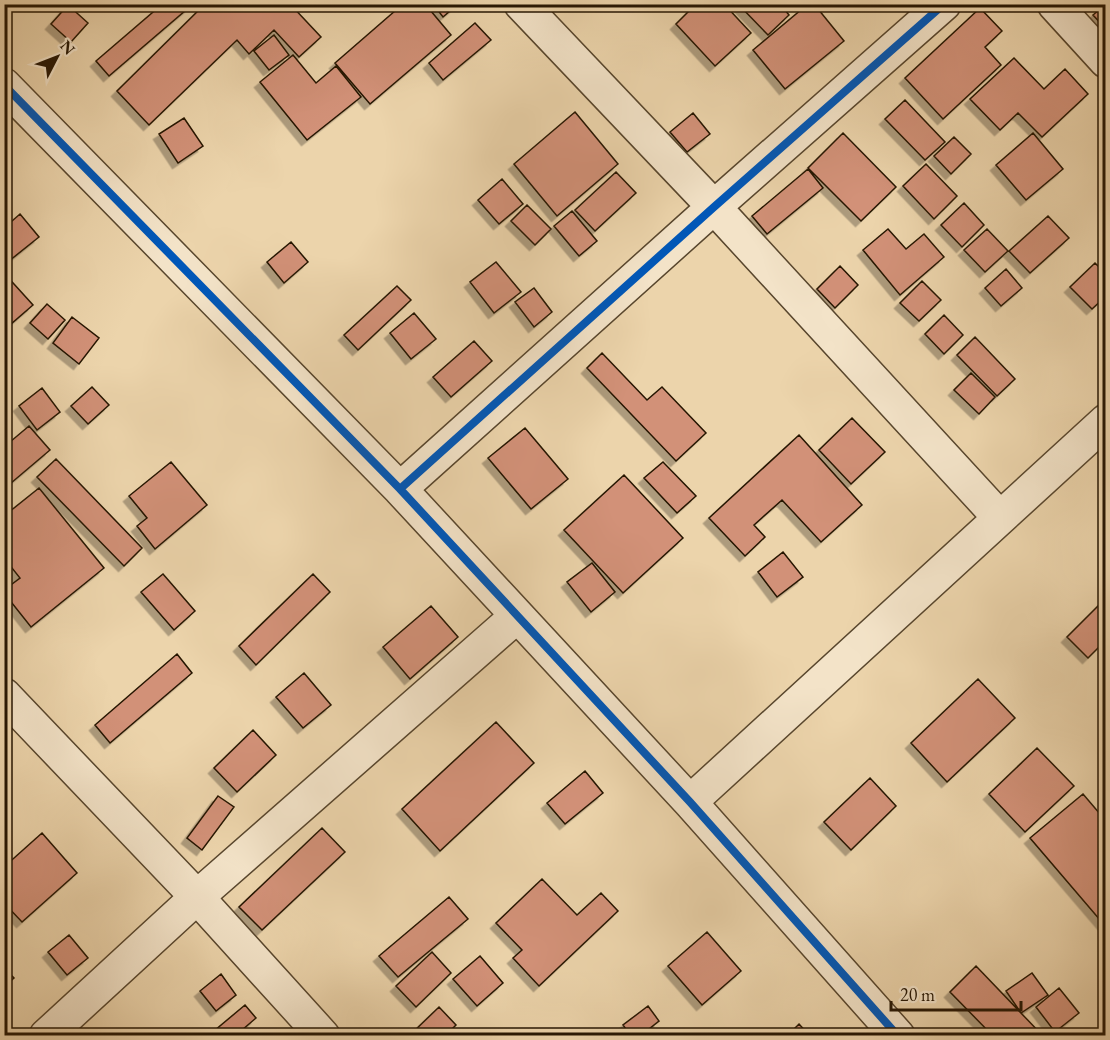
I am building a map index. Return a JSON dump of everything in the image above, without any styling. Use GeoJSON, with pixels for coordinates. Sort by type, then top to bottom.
{"type":"FeatureCollection","features":[{"type":"Feature","properties":{"kind":"street"},"geometry":{"type":"LineString","coordinates":[[521,4],[714,207],[1000,518]]}},
{"type":"Feature","properties":{"kind":"street"},"geometry":{"type":"LineString","coordinates":[[400,489],[944,4]]}},
{"type":"Feature","properties":{"kind":"street"},"geometry":{"type":"LineString","coordinates":[[1054,4],[1106,61]]}},
{"type":"Feature","properties":{"kind":"street"},"geometry":{"type":"LineString","coordinates":[[4,85],[400,489],[690,802],[898,1035]]}},
{"type":"Feature","properties":{"kind":"street"},"geometry":{"type":"LineString","coordinates":[[690,802],[1000,518],[1102,430]]}},
{"type":"Feature","properties":{"kind":"street"},"geometry":{"type":"LineString","coordinates":[[46,1035],[197,897],[517,616]]}},
{"type":"Feature","properties":{"kind":"street"},"geometry":{"type":"LineString","coordinates":[[4,695],[197,897],[323,1035]]}},
{"type":"Feature","properties":{"kind":"building"},"geometry":{"type":"Polygon","coordinates":[[[159,4],[193,4],[109,76],[96,61],[160,6],[159,4]]]}},
{"type":"Feature","properties":{"kind":"building"},"geometry":{"type":"Polygon","coordinates":[[[205,4],[290,4],[321,37],[299,57],[274,30],[249,54],[237,40],[149,125],[117,91],[205,4]]]}},
{"type":"Feature","properties":{"kind":"building"},"geometry":{"type":"Polygon","coordinates":[[[403,4],[425,4],[451,35],[370,104],[335,63],[403,4]]]}},
{"type":"Feature","properties":{"kind":"building"},"geometry":{"type":"Polygon","coordinates":[[[433,4],[458,4],[443,17],[433,4]]]}},
{"type":"Feature","properties":{"kind":"building"},"geometry":{"type":"Polygon","coordinates":[[[696,4],[724,4],[751,33],[715,66],[676,24],[696,4]]]}},
{"type":"Feature","properties":{"kind":"building"},"geometry":{"type":"Polygon","coordinates":[[[738,4],[780,4],[789,15],[768,35],[738,4]]]}},
{"type":"Feature","properties":{"kind":"building"},"geometry":{"type":"Polygon","coordinates":[[[808,4],[814,4],[844,41],[785,89],[753,50],[808,4]]]}},
{"type":"Feature","properties":{"kind":"building"},"geometry":{"type":"Polygon","coordinates":[[[1106,4],[1106,29],[1093,15],[1106,4]]]}},
{"type":"Feature","properties":{"kind":"building"},"geometry":{"type":"Polygon","coordinates":[[[68,5],[88,23],[71,42],[51,24],[68,5]]]}},
{"type":"Feature","properties":{"kind":"building"},"geometry":{"type":"Polygon","coordinates":[[[980,8],[1002,31],[985,47],[1001,65],[943,119],[905,78],[980,8]]]}},
{"type":"Feature","properties":{"kind":"building"},"geometry":{"type":"Polygon","coordinates":[[[475,23],[491,40],[443,80],[429,63],[475,23]]]}},
{"type":"Feature","properties":{"kind":"building"},"geometry":{"type":"Polygon","coordinates":[[[274,35],[289,55],[269,70],[254,51],[274,35]]]}},
{"type":"Feature","properties":{"kind":"building"},"geometry":{"type":"Polygon","coordinates":[[[293,55],[316,83],[336,66],[361,97],[307,140],[260,82],[293,55]]]}},
{"type":"Feature","properties":{"kind":"building"},"geometry":{"type":"Polygon","coordinates":[[[1014,58],[1044,89],[1065,69],[1088,94],[1042,137],[1018,113],[1000,130],[970,99],[1014,58]]]}},
{"type":"Feature","properties":{"kind":"building"},"geometry":{"type":"Polygon","coordinates":[[[905,100],[945,142],[925,160],[885,119],[905,100]]]}},
{"type":"Feature","properties":{"kind":"building"},"geometry":{"type":"Polygon","coordinates":[[[575,112],[618,164],[557,216],[514,164],[575,112]]]}},
{"type":"Feature","properties":{"kind":"building"},"geometry":{"type":"Polygon","coordinates":[[[693,113],[710,134],[687,152],[670,132],[693,113]]]}},
{"type":"Feature","properties":{"kind":"building"},"geometry":{"type":"Polygon","coordinates":[[[184,118],[203,146],[178,163],[159,134],[184,118]]]}},
{"type":"Feature","properties":{"kind":"building"},"geometry":{"type":"Polygon","coordinates":[[[843,133],[896,187],[861,221],[808,168],[843,133]]]}},
{"type":"Feature","properties":{"kind":"building"},"geometry":{"type":"Polygon","coordinates":[[[1033,133],[1063,169],[1026,200],[996,165],[1033,133]]]}},
{"type":"Feature","properties":{"kind":"building"},"geometry":{"type":"Polygon","coordinates":[[[954,137],[971,154],[951,174],[934,156],[954,137]]]}},
{"type":"Feature","properties":{"kind":"building"},"geometry":{"type":"Polygon","coordinates":[[[926,164],[957,196],[934,219],[903,186],[926,164]]]}},
{"type":"Feature","properties":{"kind":"building"},"geometry":{"type":"Polygon","coordinates":[[[808,169],[823,188],[767,234],[752,216],[808,169]]]}},
{"type":"Feature","properties":{"kind":"building"},"geometry":{"type":"Polygon","coordinates":[[[616,172],[636,193],[595,231],[575,210],[616,172]]]}},
{"type":"Feature","properties":{"kind":"building"},"geometry":{"type":"Polygon","coordinates":[[[502,179],[523,204],[499,224],[478,200],[502,179]]]}},
{"type":"Feature","properties":{"kind":"building"},"geometry":{"type":"Polygon","coordinates":[[[964,203],[984,225],[962,247],[941,225],[964,203]]]}},
{"type":"Feature","properties":{"kind":"building"},"geometry":{"type":"Polygon","coordinates":[[[527,205],[551,229],[535,245],[511,221],[527,205]]]}},
{"type":"Feature","properties":{"kind":"building"},"geometry":{"type":"Polygon","coordinates":[[[572,211],[597,241],[579,256],[554,226],[572,211]]]}},
{"type":"Feature","properties":{"kind":"building"},"geometry":{"type":"Polygon","coordinates":[[[20,214],[39,237],[4,265],[4,228],[20,214]]]}},
{"type":"Feature","properties":{"kind":"building"},"geometry":{"type":"Polygon","coordinates":[[[1048,216],[1069,238],[1030,273],[1009,251],[1048,216]]]}},
{"type":"Feature","properties":{"kind":"building"},"geometry":{"type":"Polygon","coordinates":[[[888,229],[906,249],[924,234],[944,257],[900,295],[863,250],[888,229]]]}},
{"type":"Feature","properties":{"kind":"building"},"geometry":{"type":"Polygon","coordinates":[[[987,229],[1008,251],[985,272],[964,250],[987,229]]]}},
{"type":"Feature","properties":{"kind":"building"},"geometry":{"type":"Polygon","coordinates":[[[291,242],[308,262],[284,283],[267,262],[291,242]]]}},
{"type":"Feature","properties":{"kind":"building"},"geometry":{"type":"Polygon","coordinates":[[[496,262],[521,292],[494,313],[470,282],[496,262]]]}},
{"type":"Feature","properties":{"kind":"building"},"geometry":{"type":"Polygon","coordinates":[[[1095,263],[1106,274],[1106,296],[1092,309],[1070,287],[1095,263]]]}},
{"type":"Feature","properties":{"kind":"building"},"geometry":{"type":"Polygon","coordinates":[[[840,266],[858,285],[835,308],[817,289],[840,266]]]}},
{"type":"Feature","properties":{"kind":"building"},"geometry":{"type":"Polygon","coordinates":[[[1006,269],[1022,288],[1001,306],[985,288],[1006,269]]]}},
{"type":"Feature","properties":{"kind":"building"},"geometry":{"type":"Polygon","coordinates":[[[4,273],[33,305],[4,330],[4,273]]]}},
{"type":"Feature","properties":{"kind":"building"},"geometry":{"type":"Polygon","coordinates":[[[922,281],[941,300],[919,321],[900,303],[922,281]]]}},
{"type":"Feature","properties":{"kind":"building"},"geometry":{"type":"Polygon","coordinates":[[[397,286],[411,300],[358,350],[344,335],[397,286]]]}},
{"type":"Feature","properties":{"kind":"building"},"geometry":{"type":"Polygon","coordinates":[[[534,288],[552,312],[534,327],[515,302],[534,288]]]}},
{"type":"Feature","properties":{"kind":"building"},"geometry":{"type":"Polygon","coordinates":[[[47,304],[65,320],[48,339],[30,323],[47,304]]]}},
{"type":"Feature","properties":{"kind":"building"},"geometry":{"type":"Polygon","coordinates":[[[414,313],[436,339],[411,359],[390,333],[414,313]]]}},
{"type":"Feature","properties":{"kind":"building"},"geometry":{"type":"Polygon","coordinates":[[[944,315],[963,335],[944,354],[925,334],[944,315]]]}},
{"type":"Feature","properties":{"kind":"building"},"geometry":{"type":"Polygon","coordinates":[[[72,317],[99,338],[79,364],[53,343],[72,317]]]}},
{"type":"Feature","properties":{"kind":"building"},"geometry":{"type":"Polygon","coordinates":[[[975,337],[1015,379],[997,396],[957,355],[975,337]]]}},
{"type":"Feature","properties":{"kind":"building"},"geometry":{"type":"Polygon","coordinates":[[[474,341],[492,361],[451,397],[433,377],[474,341]]]}},
{"type":"Feature","properties":{"kind":"building"},"geometry":{"type":"Polygon","coordinates":[[[602,353],[647,400],[662,387],[706,433],[676,461],[587,368],[602,353]]]}},
{"type":"Feature","properties":{"kind":"building"},"geometry":{"type":"Polygon","coordinates":[[[971,373],[995,397],[979,414],[954,390],[971,373]]]}},
{"type":"Feature","properties":{"kind":"building"},"geometry":{"type":"Polygon","coordinates":[[[92,387],[109,405],[88,424],[71,406],[92,387]]]}},
{"type":"Feature","properties":{"kind":"building"},"geometry":{"type":"Polygon","coordinates":[[[42,388],[60,412],[37,430],[19,406],[42,388]]]}},
{"type":"Feature","properties":{"kind":"building"},"geometry":{"type":"Polygon","coordinates":[[[852,418],[885,452],[851,484],[819,450],[852,418]]]}},
{"type":"Feature","properties":{"kind":"building"},"geometry":{"type":"Polygon","coordinates":[[[29,426],[50,450],[4,489],[4,447],[29,426]]]}},
{"type":"Feature","properties":{"kind":"building"},"geometry":{"type":"Polygon","coordinates":[[[525,428],[568,479],[531,509],[488,458],[525,428]]]}},
{"type":"Feature","properties":{"kind":"building"},"geometry":{"type":"Polygon","coordinates":[[[799,435],[862,505],[821,542],[782,500],[754,525],[765,537],[745,556],[709,518],[799,435]]]}},
{"type":"Feature","properties":{"kind":"building"},"geometry":{"type":"Polygon","coordinates":[[[56,459],[142,548],[124,566],[37,477],[56,459]]]}},
{"type":"Feature","properties":{"kind":"building"},"geometry":{"type":"Polygon","coordinates":[[[171,462],[207,505],[155,549],[137,526],[147,518],[129,496],[171,462]]]}},
{"type":"Feature","properties":{"kind":"building"},"geometry":{"type":"Polygon","coordinates":[[[663,462],[696,496],[677,513],[644,478],[663,462]]]}},
{"type":"Feature","properties":{"kind":"building"},"geometry":{"type":"Polygon","coordinates":[[[624,475],[683,538],[623,593],[564,530],[624,475]]]}},
{"type":"Feature","properties":{"kind":"building"},"geometry":{"type":"Polygon","coordinates":[[[39,488],[104,568],[31,627],[4,593],[4,590],[20,578],[4,558],[4,516],[39,488]]]}},
{"type":"Feature","properties":{"kind":"building"},"geometry":{"type":"Polygon","coordinates":[[[783,552],[803,577],[777,597],[758,572],[783,552]]]}},
{"type":"Feature","properties":{"kind":"building"},"geometry":{"type":"Polygon","coordinates":[[[592,563],[615,592],[591,612],[567,582],[592,563]]]}},
{"type":"Feature","properties":{"kind":"building"},"geometry":{"type":"Polygon","coordinates":[[[163,574],[195,611],[174,630],[141,592],[163,574]]]}},
{"type":"Feature","properties":{"kind":"building"},"geometry":{"type":"Polygon","coordinates":[[[313,574],[330,592],[256,665],[239,646],[313,574]]]}},
{"type":"Feature","properties":{"kind":"building"},"geometry":{"type":"Polygon","coordinates":[[[1106,598],[1106,640],[1088,658],[1067,637],[1106,598]]]}},
{"type":"Feature","properties":{"kind":"building"},"geometry":{"type":"Polygon","coordinates":[[[431,606],[458,637],[410,679],[383,647],[431,606]]]}},
{"type":"Feature","properties":{"kind":"building"},"geometry":{"type":"Polygon","coordinates":[[[177,654],[192,673],[110,743],[95,725],[177,654]]]}},
{"type":"Feature","properties":{"kind":"building"},"geometry":{"type":"Polygon","coordinates":[[[304,673],[331,705],[303,728],[276,697],[304,673]]]}},
{"type":"Feature","properties":{"kind":"building"},"geometry":{"type":"Polygon","coordinates":[[[978,679],[1015,718],[947,782],[911,743],[978,679]]]}},
{"type":"Feature","properties":{"kind":"building"},"geometry":{"type":"Polygon","coordinates":[[[496,722],[534,763],[440,851],[402,809],[496,722]]]}},
{"type":"Feature","properties":{"kind":"building"},"geometry":{"type":"Polygon","coordinates":[[[253,730],[276,755],[237,792],[214,768],[253,730]]]}},
{"type":"Feature","properties":{"kind":"building"},"geometry":{"type":"Polygon","coordinates":[[[1037,748],[1074,786],[1025,832],[989,794],[1037,748]]]}},
{"type":"Feature","properties":{"kind":"building"},"geometry":{"type":"Polygon","coordinates":[[[585,771],[603,793],[565,824],[547,803],[585,771]]]}},
{"type":"Feature","properties":{"kind":"building"},"geometry":{"type":"Polygon","coordinates":[[[870,778],[896,806],[851,850],[824,822],[870,778]]]}},
{"type":"Feature","properties":{"kind":"building"},"geometry":{"type":"Polygon","coordinates":[[[1083,794],[1106,821],[1106,927],[1030,838],[1083,794]]]}},
{"type":"Feature","properties":{"kind":"building"},"geometry":{"type":"Polygon","coordinates":[[[218,796],[234,807],[202,850],[187,838],[218,796]]]}},
{"type":"Feature","properties":{"kind":"building"},"geometry":{"type":"Polygon","coordinates":[[[322,828],[345,852],[262,930],[239,907],[322,828]]]}},
{"type":"Feature","properties":{"kind":"building"},"geometry":{"type":"Polygon","coordinates":[[[42,833],[77,873],[22,922],[4,903],[4,867],[42,833]]]}},
{"type":"Feature","properties":{"kind":"building"},"geometry":{"type":"Polygon","coordinates":[[[542,879],[577,915],[601,893],[618,911],[539,986],[513,958],[522,950],[496,923],[542,879]]]}},
{"type":"Feature","properties":{"kind":"building"},"geometry":{"type":"Polygon","coordinates":[[[449,897],[468,919],[398,977],[379,956],[449,897]]]}},
{"type":"Feature","properties":{"kind":"building"},"geometry":{"type":"Polygon","coordinates":[[[707,932],[741,971],[702,1005],[668,966],[707,932]]]}},
{"type":"Feature","properties":{"kind":"building"},"geometry":{"type":"Polygon","coordinates":[[[69,935],[88,958],[67,975],[48,952],[69,935]]]}},
{"type":"Feature","properties":{"kind":"building"},"geometry":{"type":"Polygon","coordinates":[[[432,952],[451,973],[416,1007],[396,986],[432,952]]]}},
{"type":"Feature","properties":{"kind":"building"},"geometry":{"type":"Polygon","coordinates":[[[480,956],[503,983],[477,1006],[453,979],[480,956]]]}},
{"type":"Feature","properties":{"kind":"building"},"geometry":{"type":"Polygon","coordinates":[[[976,966],[1043,1036],[993,1036],[950,992],[976,966]]]}},
{"type":"Feature","properties":{"kind":"building"},"geometry":{"type":"Polygon","coordinates":[[[4,968],[14,978],[4,987],[4,968]]]}},
{"type":"Feature","properties":{"kind":"building"},"geometry":{"type":"Polygon","coordinates":[[[1032,973],[1048,995],[1021,1013],[1006,991],[1032,973]]]}},
{"type":"Feature","properties":{"kind":"building"},"geometry":{"type":"Polygon","coordinates":[[[221,974],[236,995],[216,1011],[200,991],[221,974]]]}},
{"type":"Feature","properties":{"kind":"building"},"geometry":{"type":"Polygon","coordinates":[[[1059,988],[1079,1013],[1055,1032],[1036,1007],[1059,988]]]}},
{"type":"Feature","properties":{"kind":"building"},"geometry":{"type":"Polygon","coordinates":[[[245,1005],[256,1018],[235,1036],[208,1036],[245,1005]]]}},
{"type":"Feature","properties":{"kind":"building"},"geometry":{"type":"Polygon","coordinates":[[[648,1006],[659,1021],[640,1036],[631,1036],[623,1025],[648,1006]]]}},
{"type":"Feature","properties":{"kind":"building"},"geometry":{"type":"Polygon","coordinates":[[[439,1007],[456,1025],[445,1036],[409,1036],[439,1007]]]}},
{"type":"Feature","properties":{"kind":"building"},"geometry":{"type":"Polygon","coordinates":[[[799,1024],[810,1036],[787,1036],[799,1024]]]}},
{"type":"Feature","properties":{"kind":"cycle path"},"geometry":{"type":"LineString","coordinates":[[400,489],[944,4]]}},
{"type":"Feature","properties":{"kind":"cycle path"},"geometry":{"type":"LineString","coordinates":[[4,85],[400,489],[690,802],[898,1036]]}}]}
